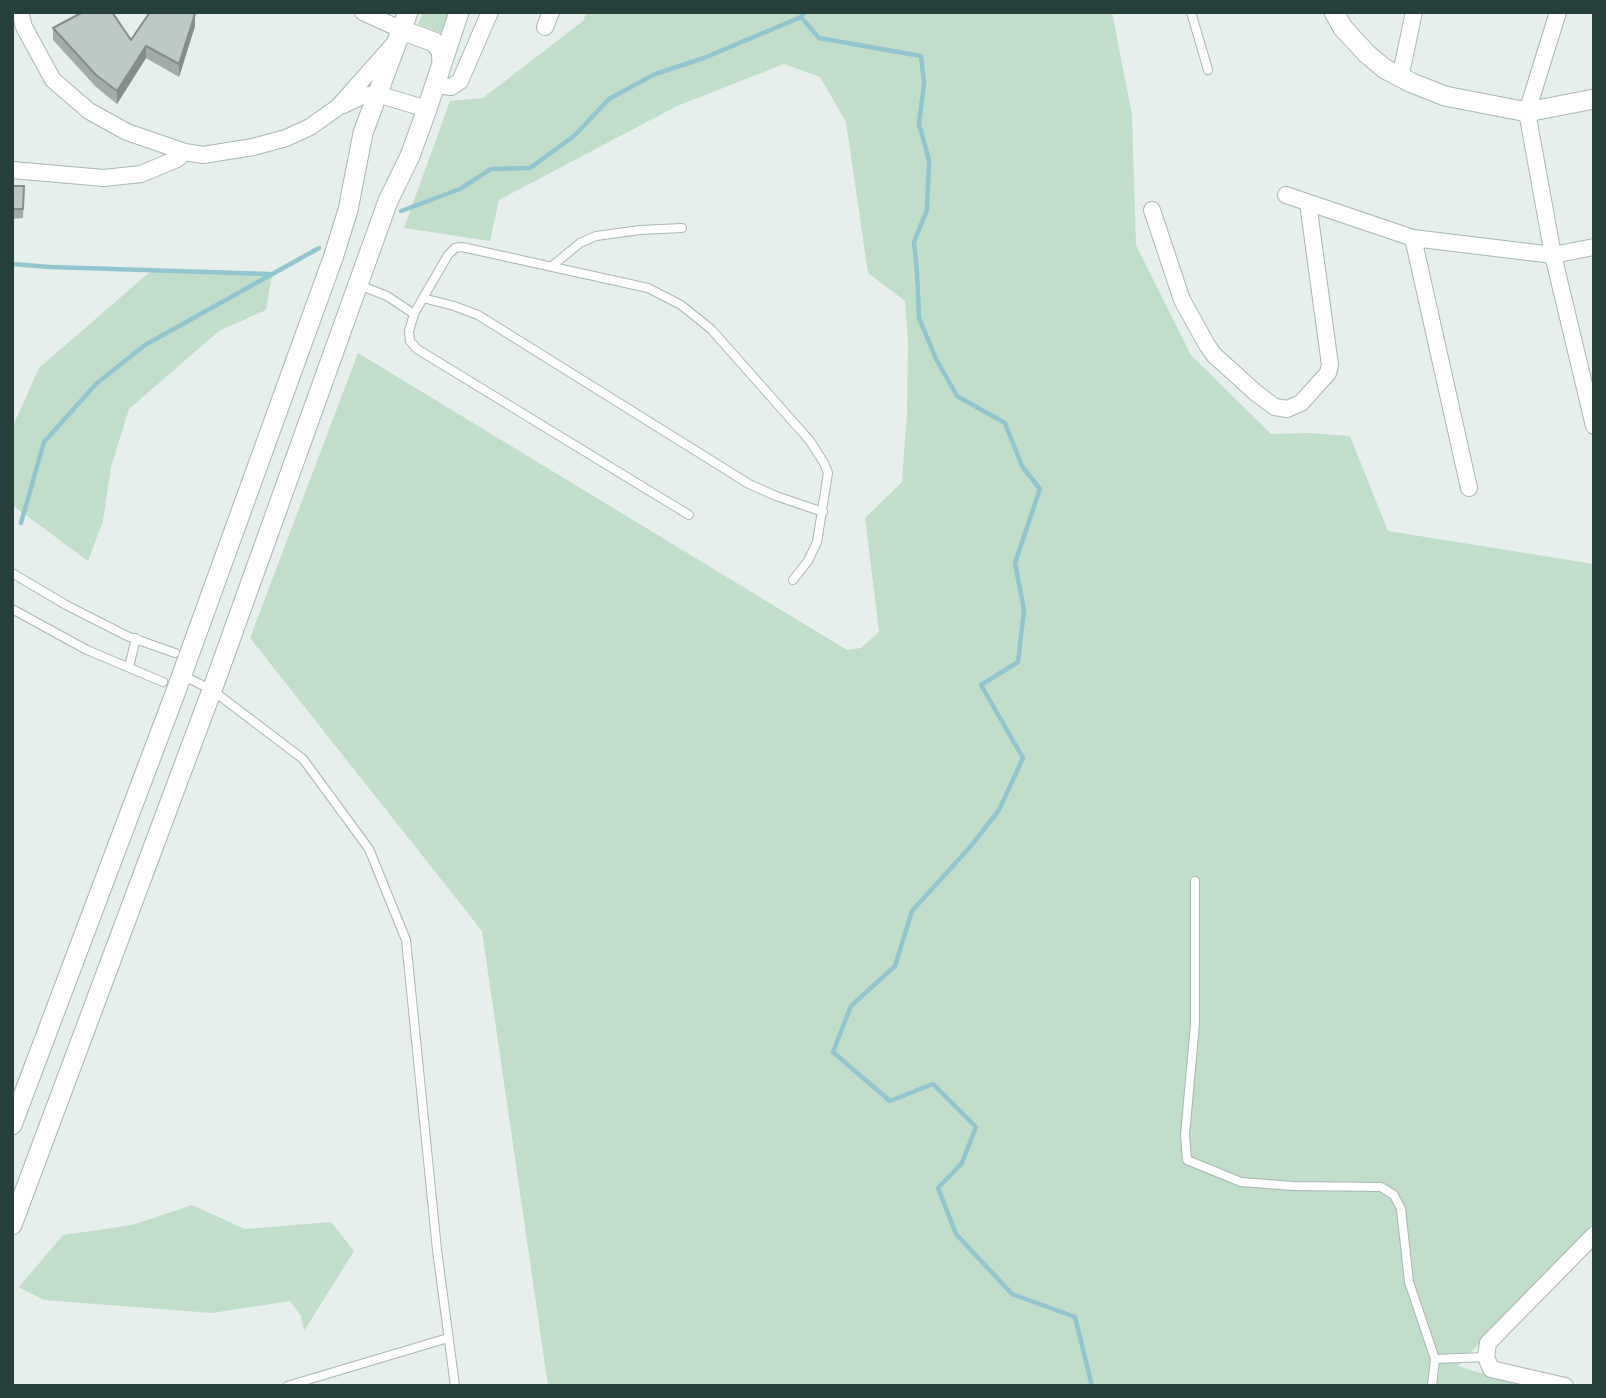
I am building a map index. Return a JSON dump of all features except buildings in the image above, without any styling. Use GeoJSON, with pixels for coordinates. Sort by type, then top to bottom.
{"type":"FeatureCollection","features":[{"type":"Feature","properties":{"kind":"street"},"geometry":{"type":"LineString","coordinates":[[363,12],[434,42],[441,50],[442,63]]}},
{"type":"Feature","properties":{"kind":"street"},"geometry":{"type":"LineString","coordinates":[[12,1225],[212,690],[388,201],[410,156],[427,110],[459,12]]}},
{"type":"Feature","properties":{"kind":"street"},"geometry":{"type":"LineString","coordinates":[[436,85],[451,87],[460,81],[490,12]]}},
{"type":"Feature","properties":{"kind":"street"},"geometry":{"type":"LineString","coordinates":[[1334,12],[1343,28],[1367,54],[1400,78],[1445,96],[1527,112],[1594,99]]}},
{"type":"Feature","properties":{"kind":"street"},"geometry":{"type":"LineString","coordinates":[[1400,78],[1414,12]]}},
{"type":"Feature","properties":{"kind":"street"},"geometry":{"type":"LineString","coordinates":[[1559,12],[1527,112],[1553,255],[1593,416]]}},
{"type":"Feature","properties":{"kind":"street"},"geometry":{"type":"LineString","coordinates":[[19,25],[53,80],[89,111],[127,132],[185,152],[203,155],[221,153],[286,138],[362,96],[377,94],[427,110]]}},
{"type":"Feature","properties":{"kind":"street"},"geometry":{"type":"LineString","coordinates":[[12,1125],[172,678],[283,395],[333,258],[348,210],[363,134],[403,27]]}},
{"type":"Feature","properties":{"kind":"street"},"geometry":{"type":"LineString","coordinates":[[338,107],[403,27]]}},
{"type":"Feature","properties":{"kind":"street"},"geometry":{"type":"LineString","coordinates":[[12,170],[104,178],[142,174],[177,159],[185,152]]}},
{"type":"Feature","properties":{"kind":"street"},"geometry":{"type":"LineString","coordinates":[[1286,195],[1413,238],[1553,255],[1594,247]]}},
{"type":"Feature","properties":{"kind":"street"},"geometry":{"type":"LineString","coordinates":[[1152,210],[1182,300],[1207,345],[1214,355],[1256,393],[1275,407],[1287,409],[1301,403],[1328,373],[1330,365],[1308,203]]}},
{"type":"Feature","properties":{"kind":"street"},"geometry":{"type":"LineString","coordinates":[[1413,238],[1469,488]]}},
{"type":"Feature","properties":{"kind":"street"},"geometry":{"type":"LineString","coordinates":[[283,395],[315,408]]}},
{"type":"Feature","properties":{"kind":"street"},"geometry":{"type":"LineString","coordinates":[[1565,1386],[1489,1363],[1489,1343],[1594,1235]]}},
{"type":"Feature","properties":{"kind":"lane"},"geometry":{"type":"LineString","coordinates":[[1191,12],[1208,70]]}},
{"type":"Feature","properties":{"kind":"lane"},"geometry":{"type":"LineString","coordinates":[[552,266],[580,243],[596,236],[682,228]]}},
{"type":"Feature","properties":{"kind":"lane"},"geometry":{"type":"LineString","coordinates":[[690,514],[417,349],[410,341],[409,331],[414,314],[455,248],[462,247],[648,288],[681,305],[711,329],[810,441],[828,473],[817,542],[808,561],[793,580]]}},
{"type":"Feature","properties":{"kind":"lane"},"geometry":{"type":"LineString","coordinates":[[359,285],[387,296],[414,314]]}},
{"type":"Feature","properties":{"kind":"lane"},"geometry":{"type":"LineString","coordinates":[[423,298],[478,315],[749,484],[823,512]]}},
{"type":"Feature","properties":{"kind":"lane"},"geometry":{"type":"LineString","coordinates":[[12,573],[66,605],[175,653]]}},
{"type":"Feature","properties":{"kind":"lane"},"geometry":{"type":"LineString","coordinates":[[12,609],[87,650],[129,667],[212,690],[303,759],[369,849],[405,940],[454,1386]]}},
{"type":"Feature","properties":{"kind":"lane"},"geometry":{"type":"LineString","coordinates":[[129,667],[136,638]]}},
{"type":"Feature","properties":{"kind":"lane"},"geometry":{"type":"LineString","coordinates":[[1195,881],[1195,1024],[1185,1135],[1187,1160],[1241,1182],[1293,1186],[1381,1187],[1394,1195],[1401,1209],[1409,1282],[1434,1359],[1432,1386]]}},
{"type":"Feature","properties":{"kind":"lane"},"geometry":{"type":"LineString","coordinates":[[287,1386],[448,1338]]}},
{"type":"Feature","properties":{"kind":"lane"},"geometry":{"type":"LineString","coordinates":[[1434,1359],[1489,1363]]}},
{"type":"Feature","properties":{"kind":"green space"},"geometry":{"type":"Polygon","coordinates":[[[423,12],[449,12],[441,33],[418,24],[423,12]]]}},
{"type":"Feature","properties":{"kind":"green space"},"geometry":{"type":"Polygon","coordinates":[[[587,12],[1112,12],[1132,115],[1136,245],[1191,355],[1271,434],[1350,436],[1388,531],[1594,564],[1594,1223],[1458,1366],[1522,1386],[548,1386],[482,931],[250,638],[358,353],[847,650],[861,648],[879,632],[865,518],[902,482],[907,412],[908,342],[905,301],[868,273],[846,122],[820,77],[784,64],[677,106],[499,200],[490,241],[404,228],[450,101],[483,98],[583,21],[587,12]]]}},
{"type":"Feature","properties":{"kind":"green space"},"geometry":{"type":"Polygon","coordinates":[[[152,270],[272,274],[266,310],[219,331],[129,409],[111,467],[103,521],[88,561],[12,505],[12,428],[39,368],[152,270]]]}},
{"type":"Feature","properties":{"kind":"green space"},"geometry":{"type":"Polygon","coordinates":[[[192,1205],[245,1229],[331,1222],[354,1251],[304,1331],[301,1316],[290,1301],[212,1313],[44,1300],[19,1287],[63,1235],[132,1225],[192,1205]]]}},
{"type":"Feature","properties":{"kind":"waterway"},"geometry":{"type":"LineString","coordinates":[[804,12],[801,17],[819,38],[921,56],[924,83],[919,124],[929,160],[927,210],[914,242],[919,318],[936,359],[957,396],[1005,423],[1022,466],[1040,489],[1015,563],[1024,610],[1018,662],[981,685],[1023,758],[999,810],[971,846],[912,911],[895,966],[851,1006],[833,1052],[890,1101],[933,1084],[976,1127],[962,1163],[938,1188],[956,1234],[1012,1294],[1075,1317],[1092,1386]]}},
{"type":"Feature","properties":{"kind":"waterway"},"geometry":{"type":"LineString","coordinates":[[401,211],[460,189],[491,169],[530,168],[574,136],[609,99],[655,74],[704,58],[801,17]]}},
{"type":"Feature","properties":{"kind":"waterway"},"geometry":{"type":"LineString","coordinates":[[21,523],[44,442],[96,384],[145,345],[319,248]]}},
{"type":"Feature","properties":{"kind":"waterway"},"geometry":{"type":"LineString","coordinates":[[12,264],[270,274]]}}]}
